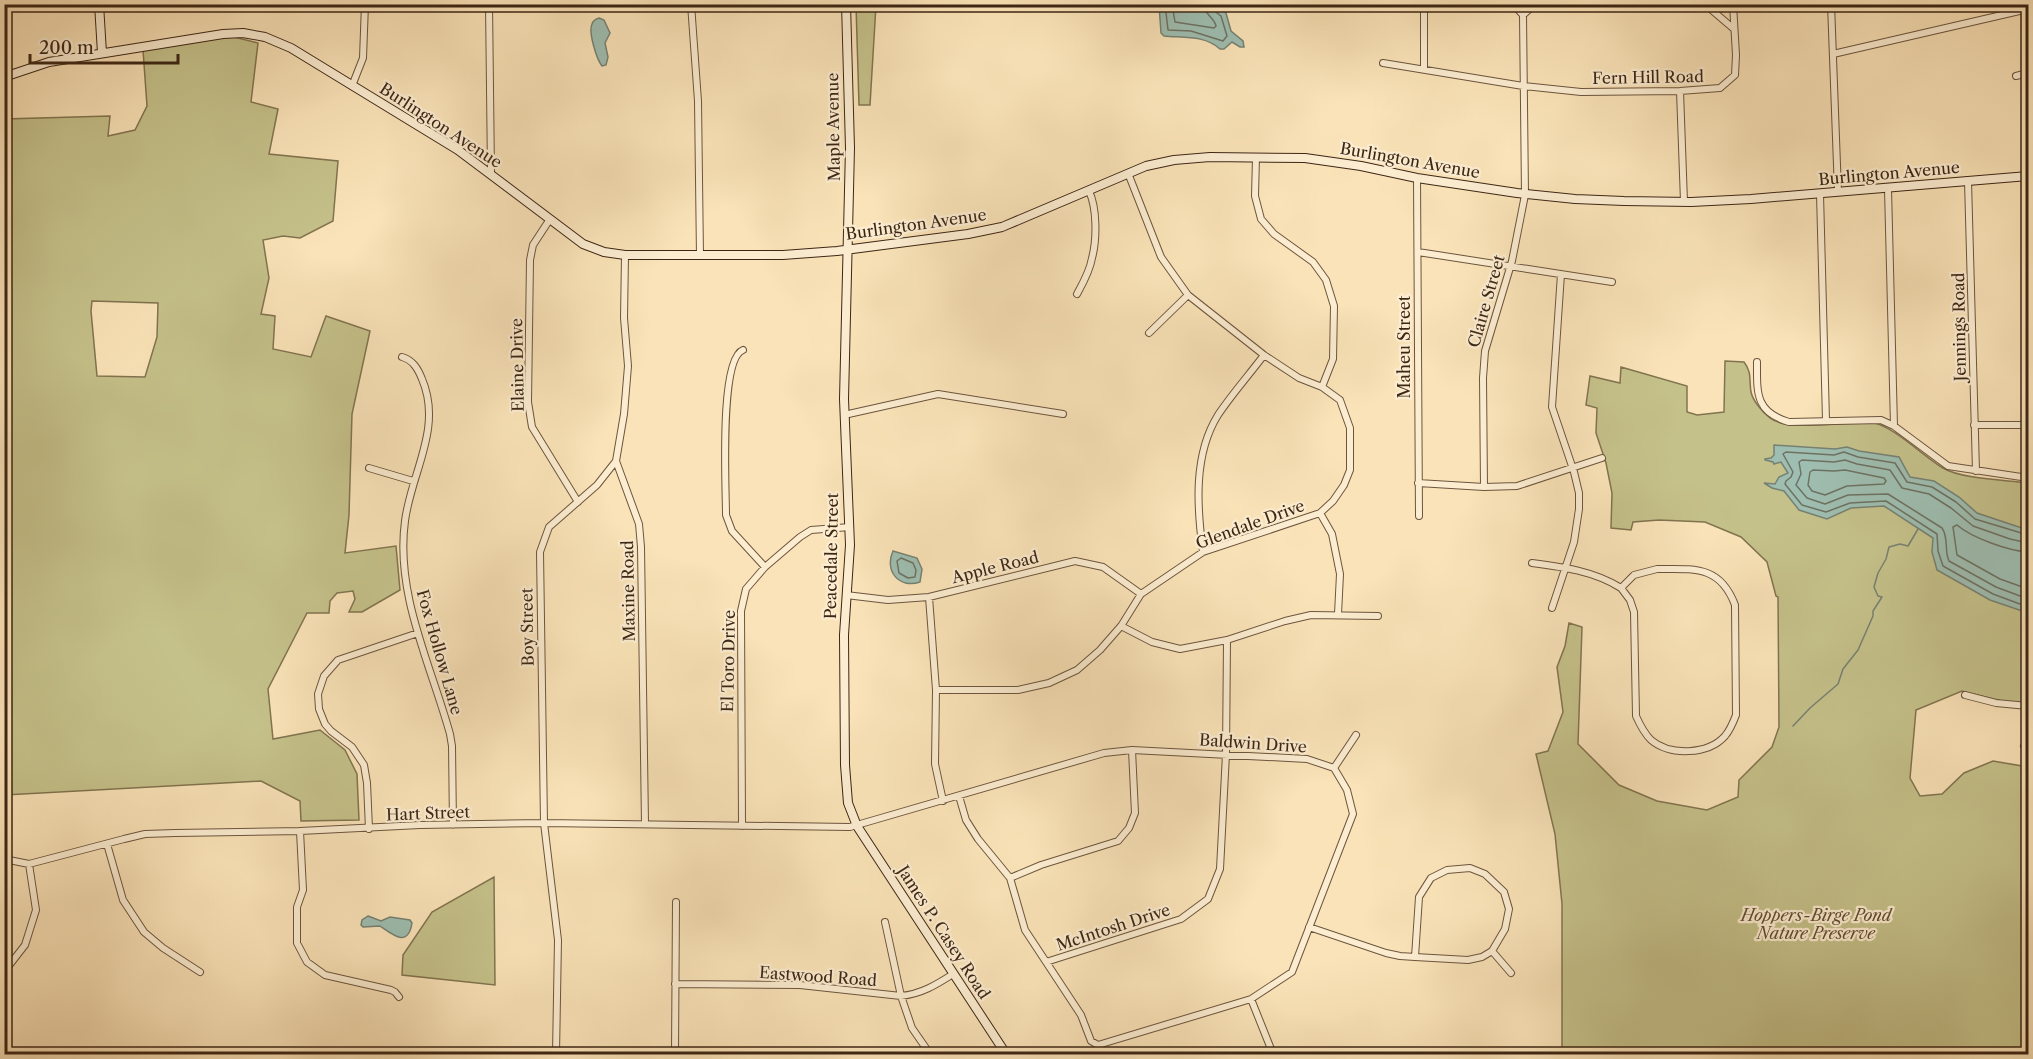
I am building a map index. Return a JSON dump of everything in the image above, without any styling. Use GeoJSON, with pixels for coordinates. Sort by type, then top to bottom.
{"type":"FeatureCollection","features":[{"type":"Feature","properties":{"kind":"main road"},"geometry":{"type":"LineString","coordinates":[[99,4],[102,53]]}},
{"type":"Feature","properties":{"kind":"main road","name":"Maple Avenue"},"geometry":{"type":"LineString","coordinates":[[846,4],[850,148],[846,250]]}},
{"type":"Feature","properties":{"kind":"main road","name":"Burlington Avenue"},"geometry":{"type":"LineString","coordinates":[[4,77],[49,62],[214,35],[253,34],[279,42],[458,150],[549,219],[592,248],[625,255],[783,255],[846,250],[983,232],[1002,227],[1128,173],[1160,162],[1188,158],[1305,158],[1525,195],[1684,202],[1888,189],[2028,176]]}},
{"type":"Feature","properties":{"kind":"main road","name":"Peacedale Street"},"geometry":{"type":"LineString","coordinates":[[846,250],[844,415],[850,527],[844,635],[845,765],[848,803],[857,826]]}},
{"type":"Feature","properties":{"kind":"main road","name":"James P. Casey Road"},"geometry":{"type":"LineString","coordinates":[[857,826],[1006,1054]]}},
{"type":"Feature","properties":{"kind":"street"},"geometry":{"type":"LineString","coordinates":[[352,86],[363,58],[365,4]]}},
{"type":"Feature","properties":{"kind":"street"},"geometry":{"type":"LineString","coordinates":[[489,4],[491,173]]}},
{"type":"Feature","properties":{"kind":"street"},"geometry":{"type":"LineString","coordinates":[[691,4],[698,100],[700,256]]}},
{"type":"Feature","properties":{"kind":"street"},"geometry":{"type":"LineString","coordinates":[[1424,4],[1424,69]]}},
{"type":"Feature","properties":{"kind":"street"},"geometry":{"type":"LineString","coordinates":[[1513,4],[1523,15],[1535,4]]}},
{"type":"Feature","properties":{"kind":"street"},"geometry":{"type":"LineString","coordinates":[[1682,4],[1708,5],[1734,29]]}},
{"type":"Feature","properties":{"kind":"street","name":"Fern Hill Road"},"geometry":{"type":"LineString","coordinates":[[1383,63],[1523,86],[1581,92],[1680,92],[1720,88],[1735,75],[1733,4]]}},
{"type":"Feature","properties":{"kind":"street"},"geometry":{"type":"LineString","coordinates":[[1831,4],[1838,192]]}},
{"type":"Feature","properties":{"kind":"street"},"geometry":{"type":"LineString","coordinates":[[2003,4],[2005,14]]}},
{"type":"Feature","properties":{"kind":"street"},"geometry":{"type":"LineString","coordinates":[[1833,54],[2028,9]]}},
{"type":"Feature","properties":{"kind":"street","name":"Claire Street"},"geometry":{"type":"LineString","coordinates":[[1484,487],[1484,362],[1488,340],[1511,266],[1525,195],[1523,15]]}},
{"type":"Feature","properties":{"kind":"street"},"geometry":{"type":"LineString","coordinates":[[2016,75],[2028,73]]}},
{"type":"Feature","properties":{"kind":"street"},"geometry":{"type":"LineString","coordinates":[[1680,92],[1684,202]]}},
{"type":"Feature","properties":{"kind":"street"},"geometry":{"type":"LineString","coordinates":[[1256,157],[1255,196],[1261,219],[1274,234],[1313,261],[1326,280],[1334,306],[1333,359],[1322,387]]}},
{"type":"Feature","properties":{"kind":"street","name":"Glendale Drive"},"geometry":{"type":"LineString","coordinates":[[936,690],[1018,690],[1049,683],[1077,670],[1100,650],[1121,626],[1141,594],[1203,552],[1320,513],[1333,501],[1344,485],[1350,470],[1352,457],[1350,428],[1340,400],[1322,387],[1299,378],[1264,355],[1188,295],[1161,257],[1128,173]]}},
{"type":"Feature","properties":{"kind":"street","name":"Maheu Street"},"geometry":{"type":"LineString","coordinates":[[1417,178],[1419,516]]}},
{"type":"Feature","properties":{"kind":"street","name":"Jennings Road"},"geometry":{"type":"LineString","coordinates":[[1968,182],[1976,471]]}},
{"type":"Feature","properties":{"kind":"street"},"geometry":{"type":"LineString","coordinates":[[1888,189],[1894,426]]}},
{"type":"Feature","properties":{"kind":"street"},"geometry":{"type":"LineString","coordinates":[[1077,294],[1092,258],[1094,213],[1089,191]]}},
{"type":"Feature","properties":{"kind":"street"},"geometry":{"type":"LineString","coordinates":[[1820,194],[1826,420]]}},
{"type":"Feature","properties":{"kind":"street","name":"Elaine Drive"},"geometry":{"type":"LineString","coordinates":[[549,219],[533,245],[530,260],[528,402],[532,427],[578,502]]}},
{"type":"Feature","properties":{"kind":"street"},"geometry":{"type":"LineString","coordinates":[[1418,252],[1612,282]]}},
{"type":"Feature","properties":{"kind":"street","name":"Maxine Road"},"geometry":{"type":"LineString","coordinates":[[625,255],[624,318],[628,366],[624,414],[616,461],[639,524],[641,547],[645,824]]}},
{"type":"Feature","properties":{"kind":"street"},"geometry":{"type":"LineString","coordinates":[[1552,608],[1579,520],[1579,493],[1552,407],[1561,274]]}},
{"type":"Feature","properties":{"kind":"street"},"geometry":{"type":"LineString","coordinates":[[1149,333],[1188,295]]}},
{"type":"Feature","properties":{"kind":"street"},"geometry":{"type":"LineString","coordinates":[[743,350],[739,351],[734,358],[725,404],[726,515],[732,531],[765,567]]}},
{"type":"Feature","properties":{"kind":"street"},"geometry":{"type":"LineString","coordinates":[[1203,552],[1197,509],[1202,456],[1217,417],[1264,355]]}},
{"type":"Feature","properties":{"kind":"street","name":"Fox Hollow Lane"},"geometry":{"type":"LineString","coordinates":[[402,357],[410,359],[420,372],[430,406],[428,440],[413,481],[405,521],[403,558],[407,589],[418,633],[445,716],[452,746],[453,825]]}},
{"type":"Feature","properties":{"kind":"street"},"geometry":{"type":"LineString","coordinates":[[1756,362],[1759,401],[1768,412],[1778,418],[1790,422],[1881,420],[1894,426],[1948,466],[2028,478]]}},
{"type":"Feature","properties":{"kind":"street"},"geometry":{"type":"LineString","coordinates":[[844,415],[939,394],[1063,414]]}},
{"type":"Feature","properties":{"kind":"street"},"geometry":{"type":"LineString","coordinates":[[1974,425],[2028,425]]}},
{"type":"Feature","properties":{"kind":"street"},"geometry":{"type":"LineString","coordinates":[[1418,483],[1484,487],[1517,486],[1602,458]]}},
{"type":"Feature","properties":{"kind":"street","name":"Boy Street"},"geometry":{"type":"LineString","coordinates":[[556,1054],[558,940],[544,823],[540,552],[549,527],[597,485],[616,461]]}},
{"type":"Feature","properties":{"kind":"street"},"geometry":{"type":"LineString","coordinates":[[369,468],[413,481]]}},
{"type":"Feature","properties":{"kind":"street"},"geometry":{"type":"LineString","coordinates":[[1320,513],[1332,534],[1340,574],[1338,614]]}},
{"type":"Feature","properties":{"kind":"street","name":"El Toro Drive"},"geometry":{"type":"LineString","coordinates":[[741,826],[741,611],[746,590],[765,567],[800,537],[812,530],[850,527]]}},
{"type":"Feature","properties":{"kind":"street","name":"Apple Road"},"geometry":{"type":"LineString","coordinates":[[846,596],[888,600],[929,597],[1075,561],[1103,567],[1141,594]]}},
{"type":"Feature","properties":{"kind":"street"},"geometry":{"type":"LineString","coordinates":[[1532,563],[1566,567],[1611,581],[1620,588],[1630,600],[1634,612],[1636,716],[1642,730],[1652,740],[1671,750],[1705,749],[1716,743],[1728,732],[1736,715],[1737,619],[1730,592],[1714,576],[1705,571],[1693,569],[1646,570],[1634,575],[1620,588]]}},
{"type":"Feature","properties":{"kind":"street"},"geometry":{"type":"LineString","coordinates":[[929,597],[936,690],[935,764],[943,801]]}},
{"type":"Feature","properties":{"kind":"street"},"geometry":{"type":"LineString","coordinates":[[1121,626],[1152,642],[1180,649],[1227,640],[1311,615],[1378,616]]}},
{"type":"Feature","properties":{"kind":"street"},"geometry":{"type":"LineString","coordinates":[[369,829],[364,765],[352,747],[325,724],[319,709],[318,694],[324,676],[338,660],[418,633]]}},
{"type":"Feature","properties":{"kind":"street","name":"McIntosh Drive"},"geometry":{"type":"LineString","coordinates":[[1046,962],[1181,919],[1208,899],[1220,869],[1226,754],[1227,640]]}},
{"type":"Feature","properties":{"kind":"street"},"geometry":{"type":"LineString","coordinates":[[1965,695],[1996,703],[2028,705]]}},
{"type":"Feature","properties":{"kind":"street"},"geometry":{"type":"LineString","coordinates":[[959,796],[966,820],[978,839],[1010,878],[1025,930],[1081,1015],[1091,1041],[1095,1044],[1105,1044],[1251,999],[1292,972],[1353,814],[1347,790],[1334,768],[1356,735]]}},
{"type":"Feature","properties":{"kind":"street"},"geometry":{"type":"LineString","coordinates":[[1010,878],[1041,865],[1118,841],[1129,828],[1135,813],[1132,750]]}},
{"type":"Feature","properties":{"kind":"street","name":"Baldwin Drive"},"geometry":{"type":"LineString","coordinates":[[857,826],[1104,753],[1132,750],[1307,759],[1334,768]]}},
{"type":"Feature","properties":{"kind":"street","name":"Hart Street"},"geometry":{"type":"LineString","coordinates":[[4,859],[29,864],[145,834],[544,823],[838,828],[857,826]]}},
{"type":"Feature","properties":{"kind":"street"},"geometry":{"type":"LineString","coordinates":[[300,831],[303,890],[297,907],[297,943],[307,962],[325,975],[391,990],[399,998]]}},
{"type":"Feature","properties":{"kind":"street"},"geometry":{"type":"LineString","coordinates":[[107,844],[123,900],[144,932],[163,948],[200,972]]}},
{"type":"Feature","properties":{"kind":"street"},"geometry":{"type":"LineString","coordinates":[[4,972],[25,945],[36,910],[29,864]]}},
{"type":"Feature","properties":{"kind":"street"},"geometry":{"type":"LineString","coordinates":[[1309,927],[1386,953],[1415,957],[1468,960],[1482,957],[1492,951],[1505,929],[1509,909],[1504,892],[1485,874],[1470,868],[1448,870],[1431,878],[1419,897],[1415,957]]}},
{"type":"Feature","properties":{"kind":"street"},"geometry":{"type":"LineString","coordinates":[[675,1054],[676,902]]}},
{"type":"Feature","properties":{"kind":"street"},"geometry":{"type":"LineString","coordinates":[[885,922],[901,996],[912,1028],[930,1054]]}},
{"type":"Feature","properties":{"kind":"street"},"geometry":{"type":"LineString","coordinates":[[1492,951],[1511,973]]}},
{"type":"Feature","properties":{"kind":"street","name":"Eastwood Road"},"geometry":{"type":"LineString","coordinates":[[675,984],[800,985],[901,996],[912,995],[932,987],[953,974]]}},
{"type":"Feature","properties":{"kind":"street"},"geometry":{"type":"LineString","coordinates":[[1251,999],[1273,1054]]}},
{"type":"Feature","properties":{"kind":"green space"},"geometry":{"type":"Polygon","coordinates":[[[856,5],[876,5],[870,105],[859,105],[856,5]]]}},
{"type":"Feature","properties":{"kind":"green space"},"geometry":{"type":"Polygon","coordinates":[[[230,36],[258,43],[251,102],[278,109],[269,154],[338,161],[333,221],[300,238],[283,236],[263,240],[269,278],[261,314],[275,316],[273,349],[311,357],[326,316],[370,331],[352,414],[349,515],[345,553],[396,546],[400,590],[362,612],[349,612],[355,599],[353,591],[337,593],[330,601],[329,613],[307,613],[268,689],[273,739],[320,730],[345,750],[357,774],[359,820],[301,821],[300,801],[261,781],[5,795],[4,119],[110,116],[108,136],[135,130],[147,106],[143,50],[230,36]],[[92,301],[97,376],[145,377],[157,337],[158,303],[92,301]]]}},
{"type":"Feature","properties":{"kind":"green space","name":"Hoppers-Birge Pond Nature Preserve"},"geometry":{"type":"Polygon","coordinates":[[[1725,361],[1744,362],[1749,373],[1751,392],[1758,406],[1767,416],[1779,422],[1790,425],[1874,423],[1890,429],[1951,472],[1972,477],[2028,483],[2028,706],[1962,691],[1916,710],[1910,778],[1920,796],[1942,794],[1964,773],[1993,761],[2028,767],[2028,1054],[1562,1054],[1562,904],[1555,834],[1536,754],[1548,751],[1563,712],[1557,667],[1565,646],[1569,623],[1582,627],[1578,744],[1619,785],[1657,801],[1707,810],[1738,797],[1739,780],[1772,747],[1779,727],[1778,597],[1767,562],[1741,537],[1705,522],[1659,520],[1633,522],[1631,530],[1611,528],[1612,493],[1606,463],[1596,433],[1597,408],[1586,405],[1590,376],[1620,383],[1621,367],[1687,386],[1687,412],[1697,415],[1724,412],[1725,361]]]}},
{"type":"Feature","properties":{"kind":"green space"},"geometry":{"type":"Polygon","coordinates":[[[494,877],[495,985],[402,975],[403,955],[432,912],[494,877]]]}},
{"type":"Feature","properties":{"kind":"water"},"geometry":{"type":"Polygon","coordinates":[[[1159,5],[1214,5],[1226,13],[1231,31],[1243,41],[1244,47],[1232,42],[1224,49],[1220,49],[1201,39],[1164,36],[1161,33],[1159,5]]]}},
{"type":"Feature","properties":{"kind":"water"},"geometry":{"type":"Polygon","coordinates":[[[599,18],[604,20],[610,33],[605,43],[608,57],[606,65],[602,66],[591,33],[592,23],[599,18]]]}},
{"type":"Feature","properties":{"kind":"water"},"geometry":{"type":"Polygon","coordinates":[[[1774,445],[1835,449],[1847,447],[1899,457],[1910,477],[1934,481],[1959,497],[1977,513],[2028,530],[2028,613],[1990,600],[1937,570],[1932,552],[1933,538],[1884,506],[1851,508],[1827,519],[1799,510],[1784,491],[1764,483],[1775,484],[1779,477],[1788,473],[1781,462],[1774,464],[1765,460],[1774,455],[1774,445]]]}},
{"type":"Feature","properties":{"kind":"water"},"geometry":{"type":"Polygon","coordinates":[[[893,551],[917,558],[922,569],[920,582],[906,583],[895,577],[890,565],[893,551]]]}},
{"type":"Feature","properties":{"kind":"water"},"geometry":{"type":"Polygon","coordinates":[[[368,916],[381,921],[390,917],[410,920],[412,923],[410,931],[404,937],[399,937],[380,926],[363,927],[362,920],[368,916]]]}},
{"type":"Feature","properties":{"kind":"waterway"},"geometry":{"type":"LineString","coordinates":[[1793,726],[1838,684],[1843,669],[1858,650],[1873,611],[1882,597],[1878,596],[1874,587],[1889,547],[1900,544],[1908,546],[1918,529]]}}]}
